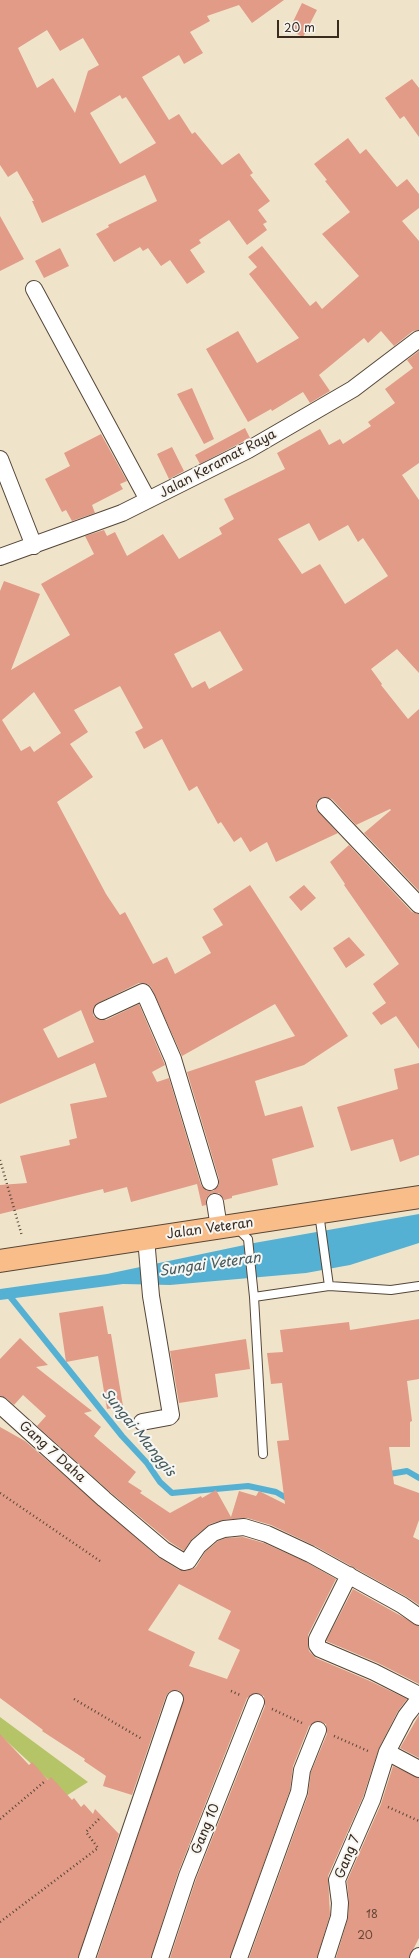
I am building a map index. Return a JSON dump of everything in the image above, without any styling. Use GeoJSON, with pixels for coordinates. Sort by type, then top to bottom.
{"type":"FeatureCollection","features":[{"type":"Feature","properties":{"kind":"main road","name":"Jalan Veteran"},"geometry":{"type":"LineString","coordinates":[[0,1261],[27,1256],[147,1249],[319,1213],[419,1197]]}},
{"type":"Feature","properties":{"kind":"street"},"geometry":{"type":"LineString","coordinates":[[34,289],[148,500]]}},
{"type":"Feature","properties":{"kind":"street","name":"Jalan Keramat Raya"},"geometry":{"type":"LineString","coordinates":[[0,557],[122,513],[248,450],[353,389],[419,338]]}},
{"type":"Feature","properties":{"kind":"street"},"geometry":{"type":"LineString","coordinates":[[0,459],[34,546]]}},
{"type":"Feature","properties":{"kind":"street"},"geometry":{"type":"LineString","coordinates":[[325,806],[419,906]]}},
{"type":"Feature","properties":{"kind":"street"},"geometry":{"type":"LineString","coordinates":[[102,1011],[143,992],[173,1059],[210,1182]]}},
{"type":"Feature","properties":{"kind":"street"},"geometry":{"type":"LineString","coordinates":[[215,1202],[234,1231]]}},
{"type":"Feature","properties":{"kind":"street"},"geometry":{"type":"LineString","coordinates":[[142,1422],[169,1417],[171,1415],[151,1296],[147,1249]]}},
{"type":"Feature","properties":{"kind":"street","name":"Gang 7 Daha"},"geometry":{"type":"LineString","coordinates":[[0,1406],[104,1499],[164,1550],[184,1562],[188,1561],[198,1546],[213,1533],[229,1528],[244,1527],[267,1534],[349,1575]]}},
{"type":"Feature","properties":{"kind":"street"},"geometry":{"type":"LineString","coordinates":[[419,1617],[402,1605],[349,1575],[317,1639],[317,1645],[320,1648],[374,1672],[419,1695]]}},
{"type":"Feature","properties":{"kind":"street"},"geometry":{"type":"LineString","coordinates":[[87,1958],[175,1699]]}},
{"type":"Feature","properties":{"kind":"street","name":"Gang 7"},"geometry":{"type":"LineString","coordinates":[[326,1958],[338,1918],[340,1903],[337,1880],[372,1800],[386,1755],[406,1716],[419,1699]]}},
{"type":"Feature","properties":{"kind":"street","name":"Gang 10"},"geometry":{"type":"LineString","coordinates":[[160,1958],[187,1876],[256,1702]]}},
{"type":"Feature","properties":{"kind":"street"},"geometry":{"type":"LineString","coordinates":[[239,1958],[299,1792],[302,1770],[318,1730]]}},
{"type":"Feature","properties":{"kind":"street"},"geometry":{"type":"LineString","coordinates":[[386,1755],[419,1769]]}},
{"type":"Feature","properties":{"kind":"lane"},"geometry":{"type":"LineString","coordinates":[[319,1213],[329,1286]]}},
{"type":"Feature","properties":{"kind":"lane"},"geometry":{"type":"LineString","coordinates":[[234,1231],[253,1293],[263,1454]]}},
{"type":"Feature","properties":{"kind":"lane"},"geometry":{"type":"LineString","coordinates":[[253,1293],[329,1286],[392,1290],[419,1286]]}},
{"type":"Feature","properties":{"kind":"path"},"geometry":{"type":"LineString","coordinates":[[0,1160],[15,1206],[27,1256]]}},
{"type":"Feature","properties":{"kind":"path"},"geometry":{"type":"LineString","coordinates":[[0,1493],[100,1561]]}},
{"type":"Feature","properties":{"kind":"path"},"geometry":{"type":"LineString","coordinates":[[74,1699],[109,1721],[159,1748]]}},
{"type":"Feature","properties":{"kind":"path"},"geometry":{"type":"LineString","coordinates":[[0,1819],[44,1782]]}},
{"type":"Feature","properties":{"kind":"path"},"geometry":{"type":"LineString","coordinates":[[372,1800],[419,1821]]}},
{"type":"Feature","properties":{"kind":"path"},"geometry":{"type":"LineString","coordinates":[[0,1922],[98,1848],[86,1832],[101,1817]]}},
{"type":"Feature","properties":{"kind":"green space"},"geometry":{"type":"Polygon","coordinates":[[[0,1717],[88,1782],[66,1796],[0,1735],[0,1717]]]}},
{"type":"Feature","properties":{"kind":"water","name":"Sungai Veteran"},"geometry":{"type":"Polygon","coordinates":[[[419,1214],[419,1243],[350,1265],[306,1273],[170,1285],[123,1284],[0,1300],[0,1289],[107,1274],[254,1243],[419,1214]]]}},
{"type":"Feature","properties":{"kind":"building"},"geometry":{"type":"Polygon","coordinates":[[[0,0],[284,0],[252,23],[239,5],[207,16],[210,21],[190,32],[203,53],[184,64],[179,55],[142,77],[169,120],[179,114],[192,134],[195,132],[222,165],[239,153],[253,173],[250,175],[270,201],[258,210],[267,222],[263,224],[267,230],[247,245],[229,220],[199,240],[201,243],[190,250],[205,272],[187,284],[170,260],[161,266],[148,248],[143,251],[140,247],[114,262],[96,234],[109,227],[108,225],[157,201],[145,175],[42,223],[32,201],[34,201],[17,171],[8,177],[0,165],[0,0]],[[47,30],[18,48],[37,88],[53,78],[75,113],[88,71],[99,65],[83,38],[60,51],[47,30]],[[120,95],[90,113],[120,164],[156,143],[126,97],[122,99],[120,95]]]}},
{"type":"Feature","properties":{"kind":"building"},"geometry":{"type":"Polygon","coordinates":[[[302,3],[317,10],[303,37],[289,30],[302,3]]]}},
{"type":"Feature","properties":{"kind":"building"},"geometry":{"type":"Polygon","coordinates":[[[412,79],[419,88],[419,137],[404,116],[400,119],[385,98],[412,79]]]}},
{"type":"Feature","properties":{"kind":"building"},"geometry":{"type":"Polygon","coordinates":[[[348,138],[360,154],[366,149],[397,187],[407,179],[419,194],[419,208],[402,221],[419,241],[419,330],[413,331],[394,346],[381,331],[368,343],[364,338],[319,375],[330,391],[310,403],[303,392],[272,411],[271,409],[248,422],[206,349],[238,331],[257,363],[299,338],[249,274],[257,267],[248,257],[262,246],[310,306],[316,301],[322,309],[359,276],[322,234],[350,212],[325,181],[327,180],[314,164],[348,138]]]}},
{"type":"Feature","properties":{"kind":"building"},"geometry":{"type":"Polygon","coordinates":[[[0,216],[24,259],[0,271],[0,216]]]}},
{"type":"Feature","properties":{"kind":"building"},"geometry":{"type":"Polygon","coordinates":[[[60,248],[69,266],[44,278],[35,261],[60,248]]]}},
{"type":"Feature","properties":{"kind":"building"},"geometry":{"type":"Polygon","coordinates":[[[419,351],[419,463],[402,475],[419,500],[419,673],[397,649],[371,669],[382,684],[381,685],[408,719],[419,709],[419,891],[364,833],[391,810],[390,809],[356,825],[332,799],[322,797],[316,803],[316,809],[338,833],[276,862],[267,842],[250,852],[241,837],[234,842],[221,822],[218,824],[197,786],[189,791],[162,739],[144,749],[135,732],[143,728],[120,686],[74,710],[88,732],[70,744],[93,777],[57,802],[106,894],[120,915],[125,912],[153,964],[167,957],[175,974],[211,953],[202,937],[223,925],[213,909],[250,885],[348,1036],[304,1065],[255,1081],[265,1116],[302,1106],[314,1147],[272,1159],[278,1185],[232,1196],[232,1198],[224,1200],[219,1193],[213,1193],[206,1199],[206,1205],[202,1206],[197,1184],[131,1202],[127,1187],[104,1193],[103,1189],[0,1214],[0,1185],[27,1183],[20,1156],[70,1145],[69,1140],[77,1138],[70,1104],[107,1097],[95,1063],[0,1104],[0,591],[4,581],[40,594],[11,670],[70,635],[41,584],[94,554],[85,536],[104,530],[107,536],[115,532],[127,556],[163,534],[179,559],[222,534],[219,528],[234,519],[224,499],[285,469],[277,453],[320,429],[329,445],[340,439],[343,444],[371,426],[368,422],[395,403],[385,389],[413,368],[407,360],[419,351]],[[309,523],[278,539],[302,574],[320,564],[345,604],[388,576],[363,538],[358,542],[348,525],[319,541],[309,523]],[[220,631],[174,654],[192,688],[205,681],[209,689],[243,670],[220,631]],[[34,692],[2,720],[21,751],[30,746],[34,752],[61,733],[34,692]],[[139,983],[98,1003],[93,1010],[93,1015],[97,1019],[106,1020],[139,1004],[165,1065],[152,1072],[157,1082],[169,1078],[201,1185],[207,1191],[213,1191],[219,1185],[219,1179],[187,1072],[295,1036],[275,1004],[182,1056],[151,987],[148,984],[139,983]],[[81,1010],[43,1029],[58,1058],[94,1042],[81,1010]]]}},
{"type":"Feature","properties":{"kind":"building"},"geometry":{"type":"Polygon","coordinates":[[[192,388],[214,439],[204,444],[177,394],[192,388]]]}},
{"type":"Feature","properties":{"kind":"building"},"geometry":{"type":"Polygon","coordinates":[[[245,428],[250,438],[200,464],[195,455],[245,428]]]}},
{"type":"Feature","properties":{"kind":"building"},"geometry":{"type":"Polygon","coordinates":[[[101,434],[127,481],[120,484],[123,489],[92,505],[95,513],[72,521],[66,510],[62,512],[45,479],[70,466],[64,453],[101,434]]]}},
{"type":"Feature","properties":{"kind":"building"},"geometry":{"type":"Polygon","coordinates":[[[172,447],[184,471],[169,479],[157,454],[172,447]]]}},
{"type":"Feature","properties":{"kind":"building"},"geometry":{"type":"Polygon","coordinates":[[[349,845],[412,912],[419,914],[419,1049],[396,1016],[381,1025],[372,1013],[386,1003],[373,984],[399,964],[344,885],[345,884],[330,862],[349,845]]]}},
{"type":"Feature","properties":{"kind":"building"},"geometry":{"type":"Polygon","coordinates":[[[304,885],[316,898],[301,911],[289,897],[304,885]]]}},
{"type":"Feature","properties":{"kind":"building"},"geometry":{"type":"Polygon","coordinates":[[[349,937],[365,955],[346,968],[333,948],[349,937]]]}},
{"type":"Feature","properties":{"kind":"building"},"geometry":{"type":"Polygon","coordinates":[[[419,1063],[419,1155],[400,1162],[393,1139],[351,1151],[337,1107],[398,1089],[394,1069],[419,1063]]]}},
{"type":"Feature","properties":{"kind":"building"},"geometry":{"type":"Polygon","coordinates":[[[103,1306],[108,1334],[111,1334],[123,1406],[107,1409],[98,1356],[66,1362],[59,1313],[103,1306]]]}},
{"type":"Feature","properties":{"kind":"building"},"geometry":{"type":"Polygon","coordinates":[[[419,1319],[419,1379],[407,1381],[412,1421],[410,1422],[410,1447],[389,1447],[394,1484],[419,1493],[419,1520],[413,1537],[419,1540],[419,1605],[315,1546],[271,1525],[247,1518],[223,1520],[210,1524],[192,1539],[184,1551],[170,1542],[110,1492],[37,1426],[46,1416],[23,1395],[14,1405],[6,1398],[0,1396],[0,1359],[20,1338],[48,1365],[36,1367],[92,1411],[84,1413],[101,1427],[94,1436],[136,1472],[128,1482],[142,1491],[140,1493],[170,1513],[201,1496],[202,1498],[216,1490],[231,1517],[239,1491],[256,1496],[259,1491],[285,1504],[277,1441],[289,1440],[282,1383],[271,1384],[267,1353],[283,1352],[280,1330],[349,1322],[350,1330],[419,1319]]]}},
{"type":"Feature","properties":{"kind":"building"},"geometry":{"type":"Polygon","coordinates":[[[246,1339],[250,1369],[215,1374],[218,1397],[179,1403],[170,1351],[246,1339]]]}},
{"type":"Feature","properties":{"kind":"building"},"geometry":{"type":"Polygon","coordinates":[[[0,1427],[25,1441],[158,1557],[179,1570],[186,1571],[196,1567],[205,1552],[218,1541],[226,1538],[243,1537],[264,1543],[306,1562],[336,1579],[308,1635],[309,1651],[316,1658],[370,1681],[407,1699],[398,1711],[379,1748],[363,1797],[328,1876],[330,1915],[317,1958],[249,1958],[308,1795],[311,1772],[327,1734],[326,1724],[317,1721],[309,1726],[293,1766],[290,1790],[230,1958],[170,1958],[196,1879],[265,1706],[264,1696],[255,1693],[247,1698],[178,1873],[151,1958],[97,1958],[184,1698],[182,1693],[178,1690],[169,1692],[166,1696],[132,1795],[103,1786],[106,1776],[84,1761],[85,1759],[42,1731],[43,1730],[0,1698],[0,1427]],[[179,1584],[148,1630],[195,1652],[189,1666],[227,1679],[240,1650],[218,1639],[231,1611],[179,1584]]]}},
{"type":"Feature","properties":{"kind":"building"},"geometry":{"type":"Polygon","coordinates":[[[353,1589],[419,1626],[419,1684],[378,1663],[326,1641],[353,1589]]]}},
{"type":"Feature","properties":{"kind":"building"},"geometry":{"type":"Polygon","coordinates":[[[419,1715],[419,1758],[400,1748],[419,1715]]]}},
{"type":"Feature","properties":{"kind":"building"},"geometry":{"type":"Polygon","coordinates":[[[0,1734],[29,1765],[32,1762],[48,1780],[51,1777],[72,1800],[74,1798],[81,1807],[84,1804],[93,1814],[95,1809],[119,1834],[78,1958],[0,1958],[0,1734]]]}},
{"type":"Feature","properties":{"kind":"building"},"geometry":{"type":"Polygon","coordinates":[[[393,1766],[419,1778],[419,1938],[409,1958],[336,1958],[348,1918],[349,1902],[347,1881],[381,1804],[393,1766]]]}},
{"type":"Feature","properties":{"kind":"waterway","name":"Sungai Manggis"},"geometry":{"type":"LineString","coordinates":[[8,1294],[122,1436],[147,1463],[160,1482],[172,1493],[248,1486],[276,1492],[290,1500]]}},
{"type":"Feature","properties":{"kind":"waterway","name":"Sungai Manggis"},"geometry":{"type":"LineString","coordinates":[[384,1475],[407,1471],[419,1478]]}}]}
